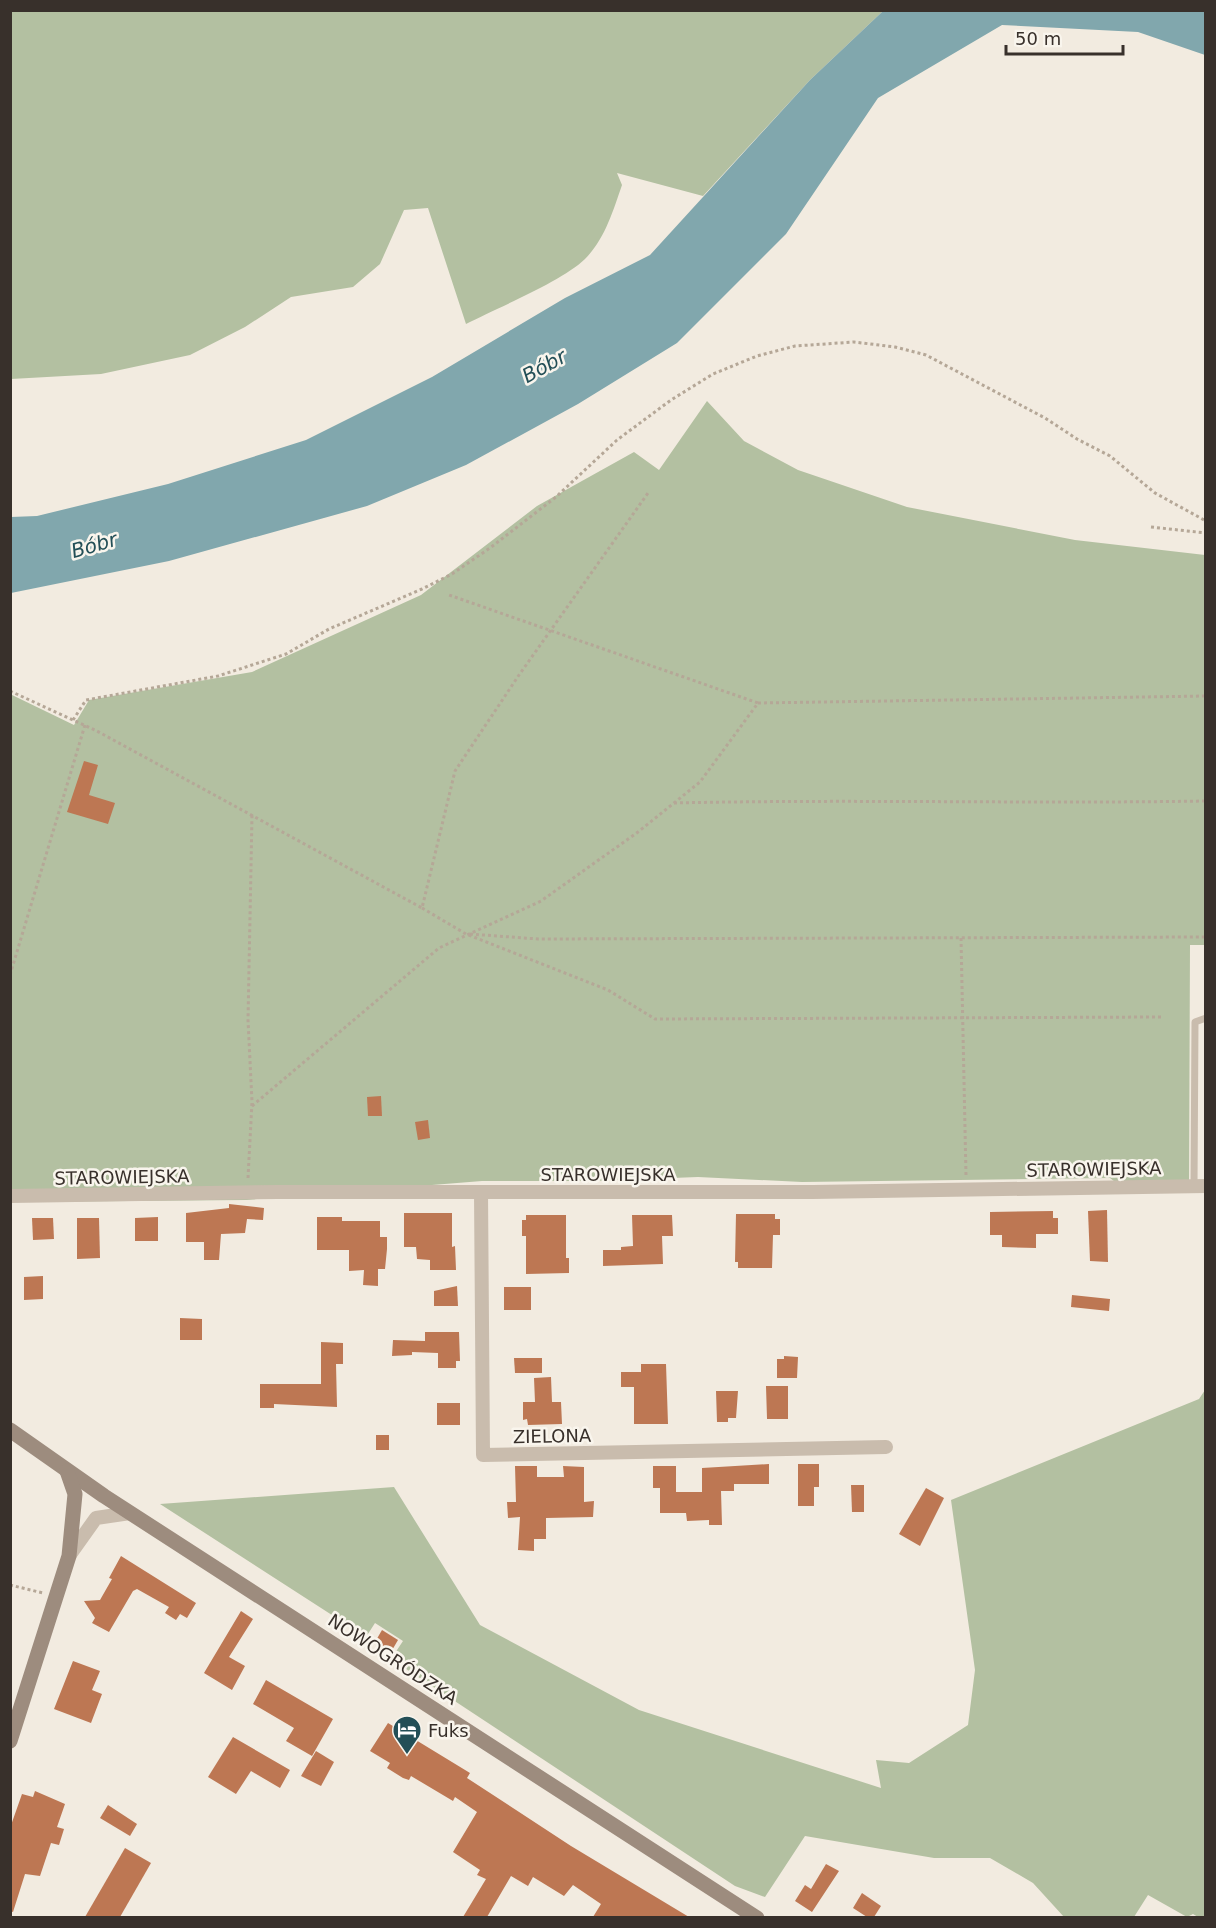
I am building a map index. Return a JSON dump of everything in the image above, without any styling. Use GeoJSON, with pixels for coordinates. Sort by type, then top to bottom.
{"type":"FeatureCollection","features":[{"type":"Feature","properties":{"kind":"main road","name":"NOWOGRÓDZKA"},"geometry":{"type":"LineString","coordinates":[[10,1430],[130,1513],[757,1917]]}},
{"type":"Feature","properties":{"kind":"main road"},"geometry":{"type":"LineString","coordinates":[[10,1741],[13,1724],[69,1556],[75,1494],[67,1471]]}},
{"type":"Feature","properties":{"kind":"street","name":"STAROWIEJSKA"},"geometry":{"type":"LineString","coordinates":[[10,1196],[1200,1186]]}},
{"type":"Feature","properties":{"kind":"street","name":"ZIELONA"},"geometry":{"type":"LineString","coordinates":[[481,1192],[483,1455],[886,1446]]}},
{"type":"Feature","properties":{"kind":"street"},"geometry":{"type":"LineString","coordinates":[[69,1556],[96,1518],[130,1513]]}},
{"type":"Feature","properties":{"kind":"lane"},"geometry":{"type":"LineString","coordinates":[[1200,1186],[1193,1083],[1195,1022],[1206,1018]]}},
{"type":"Feature","properties":{"kind":"path"},"geometry":{"type":"LineString","coordinates":[[73,720],[86,700],[218,676],[286,654],[329,629],[422,590],[452,574],[490,548],[556,497],[617,440],[670,400],[713,374],[757,356],[795,346],[854,342],[895,347],[926,355],[1046,418],[1077,439],[1110,456],[1155,493],[1206,521]]}},
{"type":"Feature","properties":{"kind":"path"},"geometry":{"type":"LineString","coordinates":[[422,908],[455,771],[648,493]]}},
{"type":"Feature","properties":{"kind":"path"},"geometry":{"type":"LineString","coordinates":[[1151,526],[1206,533]]}},
{"type":"Feature","properties":{"kind":"path"},"geometry":{"type":"LineString","coordinates":[[449,595],[758,703],[1206,696]]}},
{"type":"Feature","properties":{"kind":"path"},"geometry":{"type":"LineString","coordinates":[[10,691],[85,725],[252,814],[466,934],[609,990],[655,1019],[1161,1017]]}},
{"type":"Feature","properties":{"kind":"path"},"geometry":{"type":"LineString","coordinates":[[252,1106],[439,948],[541,901],[638,832],[700,782],[758,703]]}},
{"type":"Feature","properties":{"kind":"path"},"geometry":{"type":"LineString","coordinates":[[10,975],[85,725]]}},
{"type":"Feature","properties":{"kind":"path"},"geometry":{"type":"LineString","coordinates":[[674,803],[814,800],[1083,803],[1206,801]]}},
{"type":"Feature","properties":{"kind":"path"},"geometry":{"type":"LineString","coordinates":[[247,1193],[252,1106],[248,1020],[252,814]]}},
{"type":"Feature","properties":{"kind":"path"},"geometry":{"type":"LineString","coordinates":[[466,934],[538,939],[1206,937]]}},
{"type":"Feature","properties":{"kind":"path"},"geometry":{"type":"LineString","coordinates":[[961,938],[966,1189]]}},
{"type":"Feature","properties":{"kind":"path"},"geometry":{"type":"LineString","coordinates":[[10,1585],[45,1593]]}},
{"type":"Feature","properties":{"kind":"green space"},"geometry":{"type":"Polygon","coordinates":[[[11,11],[883,11],[810,80],[703,196],[617,173],[622,185],[612,215],[598,243],[585,259],[561,277],[466,324],[428,208],[404,210],[380,264],[353,287],[291,297],[245,327],[190,355],[101,374],[11,379],[11,11]]]}},
{"type":"Feature","properties":{"kind":"green space"},"geometry":{"type":"Polygon","coordinates":[[[707,401],[744,441],[798,470],[907,507],[1075,540],[1205,555],[1206,945],[1190,945],[1189,1190],[1128,1192],[1110,1178],[802,1182],[698,1177],[593,1181],[482,1181],[246,1200],[11,1202],[10,694],[74,725],[89,700],[252,672],[421,595],[537,506],[634,452],[659,470],[707,401]]]}},
{"type":"Feature","properties":{"kind":"green space"},"geometry":{"type":"Polygon","coordinates":[[[1205,1390],[1205,1917],[1193,1914],[1187,1917],[1148,1895],[1134,1917],[1064,1917],[1033,1883],[990,1858],[934,1858],[805,1836],[765,1897],[735,1886],[391,1659],[403,1641],[375,1623],[366,1637],[160,1504],[394,1487],[480,1625],[639,1710],[881,1788],[876,1760],[909,1763],[968,1725],[975,1670],[951,1500],[1199,1399],[1205,1390]]]}},
{"type":"Feature","properties":{"kind":"water","name":"Bóbr"},"geometry":{"type":"Polygon","coordinates":[[[883,11],[1205,11],[1205,55],[1138,32],[1002,25],[878,98],[786,234],[677,343],[578,404],[466,465],[367,506],[169,561],[11,593],[11,517],[37,516],[168,484],[306,440],[432,377],[565,298],[650,255],[810,80],[883,11]]]}},
{"type":"Feature","properties":{"kind":"building"},"geometry":{"type":"Polygon","coordinates":[[[84,761],[98,765],[89,795],[115,803],[108,824],[67,812],[84,761]]]}},
{"type":"Feature","properties":{"kind":"building"},"geometry":{"type":"Polygon","coordinates":[[[381,1096],[382,1116],[368,1116],[367,1097],[381,1096]]]}},
{"type":"Feature","properties":{"kind":"building"},"geometry":{"type":"Polygon","coordinates":[[[428,1120],[430,1138],[418,1140],[415,1122],[428,1120]]]}},
{"type":"Feature","properties":{"kind":"building"},"geometry":{"type":"Polygon","coordinates":[[[229,1204],[264,1208],[263,1220],[247,1219],[245,1233],[221,1234],[219,1260],[204,1260],[204,1242],[186,1242],[186,1213],[229,1208],[229,1204]]]}},
{"type":"Feature","properties":{"kind":"building"},"geometry":{"type":"Polygon","coordinates":[[[1107,1210],[1108,1262],[1090,1261],[1088,1211],[1107,1210]]]}},
{"type":"Feature","properties":{"kind":"building"},"geometry":{"type":"Polygon","coordinates":[[[1053,1211],[1053,1218],[1058,1218],[1058,1234],[1036,1234],[1036,1248],[1002,1247],[1002,1235],[990,1235],[990,1212],[1053,1211]]]}},
{"type":"Feature","properties":{"kind":"building"},"geometry":{"type":"Polygon","coordinates":[[[404,1213],[452,1213],[452,1247],[455,1246],[456,1270],[430,1270],[430,1260],[417,1259],[416,1247],[404,1247],[404,1213]]]}},
{"type":"Feature","properties":{"kind":"building"},"geometry":{"type":"Polygon","coordinates":[[[736,1214],[775,1214],[775,1219],[780,1219],[780,1235],[773,1235],[772,1268],[738,1268],[738,1262],[735,1262],[736,1214]]]}},
{"type":"Feature","properties":{"kind":"building"},"geometry":{"type":"Polygon","coordinates":[[[526,1215],[566,1215],[566,1258],[569,1258],[569,1273],[526,1274],[526,1236],[522,1236],[522,1220],[526,1220],[526,1215]]]}},
{"type":"Feature","properties":{"kind":"building"},"geometry":{"type":"Polygon","coordinates":[[[632,1215],[672,1215],[673,1236],[662,1236],[663,1264],[603,1266],[603,1250],[621,1250],[621,1247],[633,1246],[632,1215]]]}},
{"type":"Feature","properties":{"kind":"building"},"geometry":{"type":"Polygon","coordinates":[[[158,1217],[158,1241],[135,1241],[135,1218],[158,1217]]]}},
{"type":"Feature","properties":{"kind":"building"},"geometry":{"type":"Polygon","coordinates":[[[317,1217],[342,1217],[342,1221],[380,1221],[380,1237],[387,1237],[387,1249],[385,1269],[378,1269],[378,1286],[363,1285],[364,1270],[349,1271],[349,1250],[317,1250],[317,1217]]]}},
{"type":"Feature","properties":{"kind":"building"},"geometry":{"type":"Polygon","coordinates":[[[32,1218],[53,1218],[54,1239],[33,1240],[32,1218]]]}},
{"type":"Feature","properties":{"kind":"building"},"geometry":{"type":"Polygon","coordinates":[[[77,1218],[99,1218],[100,1258],[77,1259],[77,1218]]]}},
{"type":"Feature","properties":{"kind":"building"},"geometry":{"type":"Polygon","coordinates":[[[43,1276],[43,1299],[24,1300],[24,1277],[43,1276]]]}},
{"type":"Feature","properties":{"kind":"building"},"geometry":{"type":"Polygon","coordinates":[[[457,1286],[458,1306],[434,1306],[434,1291],[457,1286]]]}},
{"type":"Feature","properties":{"kind":"building"},"geometry":{"type":"Polygon","coordinates":[[[504,1287],[531,1287],[531,1310],[504,1310],[504,1287]]]}},
{"type":"Feature","properties":{"kind":"building"},"geometry":{"type":"Polygon","coordinates":[[[1072,1295],[1110,1299],[1109,1311],[1071,1307],[1072,1295]]]}},
{"type":"Feature","properties":{"kind":"building"},"geometry":{"type":"Polygon","coordinates":[[[180,1318],[202,1319],[202,1340],[180,1340],[180,1318]]]}},
{"type":"Feature","properties":{"kind":"building"},"geometry":{"type":"Polygon","coordinates":[[[425,1332],[459,1332],[460,1361],[456,1361],[456,1368],[438,1368],[438,1353],[412,1352],[412,1355],[392,1356],[393,1340],[425,1341],[425,1332]]]}},
{"type":"Feature","properties":{"kind":"building"},"geometry":{"type":"Polygon","coordinates":[[[321,1342],[343,1343],[343,1364],[336,1364],[337,1407],[274,1404],[274,1408],[260,1408],[260,1384],[321,1384],[321,1342]]]}},
{"type":"Feature","properties":{"kind":"building"},"geometry":{"type":"Polygon","coordinates":[[[784,1356],[798,1357],[797,1378],[777,1378],[777,1359],[784,1359],[784,1356]]]}},
{"type":"Feature","properties":{"kind":"building"},"geometry":{"type":"Polygon","coordinates":[[[514,1358],[542,1358],[542,1373],[515,1373],[514,1358]]]}},
{"type":"Feature","properties":{"kind":"building"},"geometry":{"type":"Polygon","coordinates":[[[641,1364],[666,1364],[668,1424],[634,1424],[634,1387],[621,1387],[621,1372],[641,1372],[641,1364]]]}},
{"type":"Feature","properties":{"kind":"building"},"geometry":{"type":"Polygon","coordinates":[[[551,1377],[552,1402],[561,1402],[562,1424],[528,1425],[527,1419],[523,1420],[523,1402],[535,1402],[534,1378],[551,1377]]]}},
{"type":"Feature","properties":{"kind":"building"},"geometry":{"type":"Polygon","coordinates":[[[766,1386],[788,1386],[788,1419],[767,1419],[766,1386]]]}},
{"type":"Feature","properties":{"kind":"building"},"geometry":{"type":"Polygon","coordinates":[[[716,1391],[738,1391],[736,1418],[728,1418],[728,1422],[717,1422],[716,1391]]]}},
{"type":"Feature","properties":{"kind":"building"},"geometry":{"type":"Polygon","coordinates":[[[437,1403],[460,1403],[460,1425],[437,1425],[437,1403]]]}},
{"type":"Feature","properties":{"kind":"building"},"geometry":{"type":"Polygon","coordinates":[[[376,1435],[389,1435],[389,1450],[376,1450],[376,1435]]]}},
{"type":"Feature","properties":{"kind":"building"},"geometry":{"type":"Polygon","coordinates":[[[769,1464],[769,1484],[734,1484],[734,1491],[721,1491],[722,1525],[709,1525],[709,1520],[687,1521],[686,1513],[660,1513],[660,1488],[653,1488],[653,1466],[676,1466],[676,1492],[702,1492],[702,1468],[769,1464]]]}},
{"type":"Feature","properties":{"kind":"building"},"geometry":{"type":"Polygon","coordinates":[[[798,1464],[819,1464],[819,1487],[814,1487],[814,1506],[798,1506],[798,1464]]]}},
{"type":"Feature","properties":{"kind":"building"},"geometry":{"type":"Polygon","coordinates":[[[515,1466],[537,1466],[537,1477],[564,1477],[563,1466],[584,1467],[584,1502],[594,1501],[593,1517],[546,1518],[546,1539],[534,1539],[534,1551],[518,1550],[520,1517],[508,1518],[507,1502],[516,1502],[515,1466]]]}},
{"type":"Feature","properties":{"kind":"building"},"geometry":{"type":"Polygon","coordinates":[[[851,1485],[864,1485],[864,1512],[852,1512],[851,1485]]]}},
{"type":"Feature","properties":{"kind":"building"},"geometry":{"type":"Polygon","coordinates":[[[926,1488],[944,1498],[920,1546],[899,1534],[926,1488]]]}},
{"type":"Feature","properties":{"kind":"building"},"geometry":{"type":"Polygon","coordinates":[[[121,1556],[196,1603],[187,1618],[180,1614],[176,1620],[165,1613],[169,1607],[137,1589],[133,1591],[109,1632],[92,1623],[95,1618],[84,1601],[100,1600],[121,1556]]]}},
{"type":"Feature","properties":{"kind":"building"},"geometry":{"type":"Polygon","coordinates":[[[241,1611],[253,1619],[229,1657],[245,1666],[232,1690],[204,1673],[241,1611]]]}},
{"type":"Feature","properties":{"kind":"building"},"geometry":{"type":"Polygon","coordinates":[[[382,1630],[398,1640],[391,1652],[375,1642],[382,1630]]]}},
{"type":"Feature","properties":{"kind":"building"},"geometry":{"type":"Polygon","coordinates":[[[73,1661],[100,1671],[92,1690],[102,1694],[91,1723],[54,1709],[73,1661]]]}},
{"type":"Feature","properties":{"kind":"building"},"geometry":{"type":"Polygon","coordinates":[[[266,1680],[333,1719],[312,1756],[286,1741],[294,1728],[253,1704],[266,1680]]]}},
{"type":"Feature","properties":{"kind":"building"},"geometry":{"type":"Polygon","coordinates":[[[388,1723],[470,1773],[467,1778],[571,1846],[689,1917],[593,1917],[601,1904],[573,1885],[564,1896],[533,1877],[528,1886],[511,1876],[487,1917],[463,1917],[486,1879],[477,1875],[480,1870],[453,1852],[477,1812],[455,1797],[453,1801],[411,1776],[409,1780],[403,1778],[387,1768],[390,1763],[370,1751],[388,1723]]]}},
{"type":"Feature","properties":{"kind":"building"},"geometry":{"type":"Polygon","coordinates":[[[233,1737],[290,1770],[280,1788],[251,1771],[236,1794],[208,1777],[233,1737]]]}},
{"type":"Feature","properties":{"kind":"building"},"geometry":{"type":"Polygon","coordinates":[[[316,1751],[334,1762],[321,1786],[301,1776],[316,1751]]]}},
{"type":"Feature","properties":{"kind":"building"},"geometry":{"type":"Polygon","coordinates":[[[35,1791],[65,1804],[57,1827],[64,1829],[59,1845],[51,1843],[40,1876],[25,1874],[13,1912],[10,1911],[10,1828],[22,1794],[33,1797],[35,1791]]]}},
{"type":"Feature","properties":{"kind":"building"},"geometry":{"type":"Polygon","coordinates":[[[108,1805],[137,1824],[130,1836],[100,1818],[108,1805]]]}},
{"type":"Feature","properties":{"kind":"building"},"geometry":{"type":"Polygon","coordinates":[[[125,1848],[151,1863],[120,1917],[85,1917],[125,1848]]]}},
{"type":"Feature","properties":{"kind":"building"},"geometry":{"type":"Polygon","coordinates":[[[826,1864],[839,1871],[812,1912],[795,1901],[805,1885],[811,1889],[826,1864]]]}},
{"type":"Feature","properties":{"kind":"building"},"geometry":{"type":"Polygon","coordinates":[[[862,1893],[881,1906],[874,1917],[867,1917],[853,1908],[862,1893]]]}},
{"type":"Feature","properties":{"kind":"place","name":"Fuks"},"geometry":{"type":"Point","coordinates":[407,1756]}}]}
